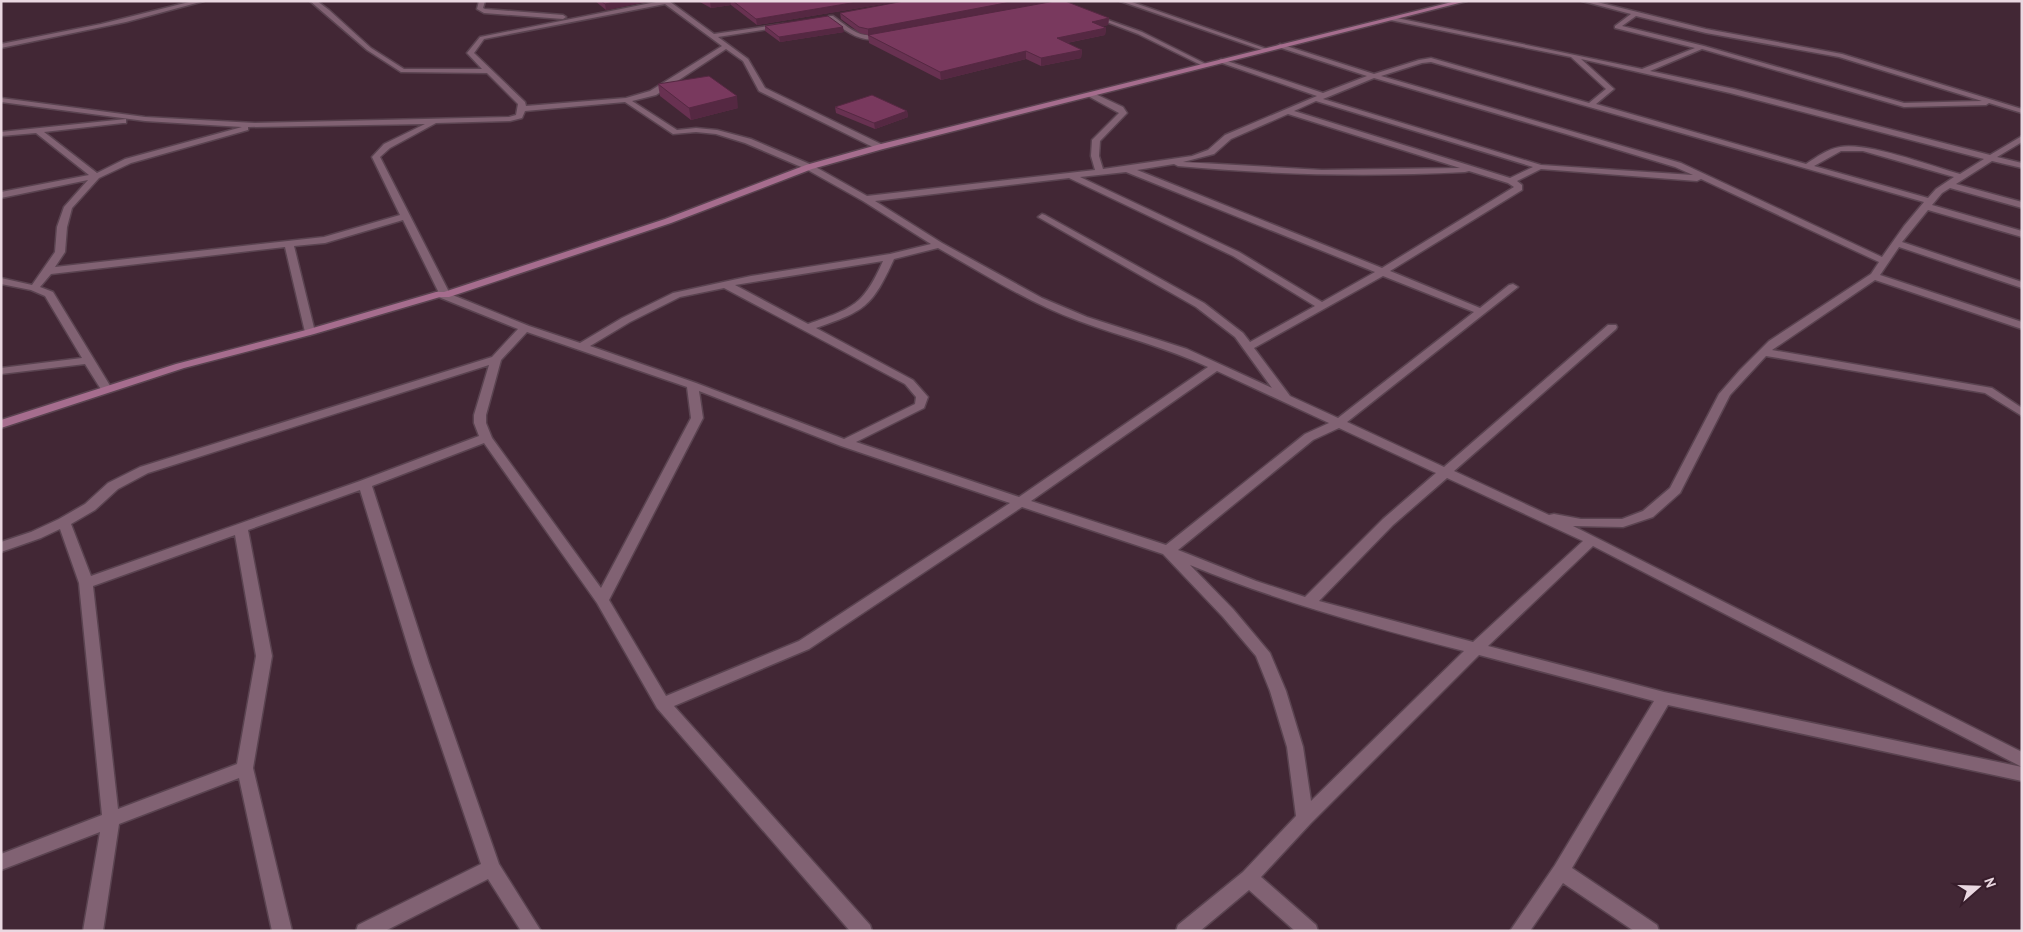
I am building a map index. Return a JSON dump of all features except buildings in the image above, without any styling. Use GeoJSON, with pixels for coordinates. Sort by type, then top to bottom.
{"type":"FeatureCollection","features":[{"type":"Feature","properties":{"kind":"street"},"geometry":{"type":"LineString","coordinates":[[1,46],[107,26],[163,13],[201,1]]}},
{"type":"Feature","properties":{"kind":"street"},"geometry":{"type":"LineString","coordinates":[[313,1],[327,11],[369,49],[403,71],[487,71]]}},
{"type":"Feature","properties":{"kind":"street"},"geometry":{"type":"LineString","coordinates":[[482,1],[480,9],[484,11],[580,18]]}},
{"type":"Feature","properties":{"kind":"street"},"geometry":{"type":"LineString","coordinates":[[1123,1],[1267,50]]}},
{"type":"Feature","properties":{"kind":"street"},"geometry":{"type":"LineString","coordinates":[[1,424],[180,366],[442,295],[668,221],[809,167],[880,147],[1464,1]]}},
{"type":"Feature","properties":{"kind":"street"},"geometry":{"type":"LineString","coordinates":[[1585,1],[1706,31],[1840,56],[2022,111]]}},
{"type":"Feature","properties":{"kind":"street"},"geometry":{"type":"LineString","coordinates":[[1,100],[145,119],[255,125],[510,119],[519,116],[522,104],[470,53],[482,38],[665,2],[746,60],[762,89],[880,147]]}},
{"type":"Feature","properties":{"kind":"street"},"geometry":{"type":"LineString","coordinates":[[1087,12],[1140,33],[1205,65]]}},
{"type":"Feature","properties":{"kind":"street"},"geometry":{"type":"LineString","coordinates":[[1636,13],[1617,27],[1702,47],[1904,105],[1996,103]]}},
{"type":"Feature","properties":{"kind":"street"},"geometry":{"type":"LineString","coordinates":[[822,18],[840,15]]}},
{"type":"Feature","properties":{"kind":"street"},"geometry":{"type":"LineString","coordinates":[[831,17],[862,38],[868,39],[897,33]]}},
{"type":"Feature","properties":{"kind":"street"},"geometry":{"type":"LineString","coordinates":[[1392,19],[1573,55],[1732,91],[2022,166]]}},
{"type":"Feature","properties":{"kind":"street"},"geometry":{"type":"LineString","coordinates":[[712,36],[785,24]]}},
{"type":"Feature","properties":{"kind":"street"},"geometry":{"type":"LineString","coordinates":[[522,110],[626,100],[653,93],[726,46]]}},
{"type":"Feature","properties":{"kind":"street"},"geometry":{"type":"LineString","coordinates":[[1280,46],[1374,76],[1678,165],[1884,260]]}},
{"type":"Feature","properties":{"kind":"street"},"geometry":{"type":"LineString","coordinates":[[1643,71],[1702,47]]}},
{"type":"Feature","properties":{"kind":"street"},"geometry":{"type":"LineString","coordinates":[[1573,55],[1610,89],[1591,104]]}},
{"type":"Feature","properties":{"kind":"street"},"geometry":{"type":"LineString","coordinates":[[866,199],[1127,169],[1193,158],[1211,152],[1228,137],[1355,82],[1421,61],[1431,60],[1808,166],[2022,234]]}},
{"type":"Feature","properties":{"kind":"street"},"geometry":{"type":"LineString","coordinates":[[1221,61],[1320,97],[1540,167],[1561,166],[1707,179]]}},
{"type":"Feature","properties":{"kind":"street"},"geometry":{"type":"LineString","coordinates":[[1091,94],[1120,109],[1123,113],[1096,140],[1095,156],[1100,172]]}},
{"type":"Feature","properties":{"kind":"street"},"geometry":{"type":"LineString","coordinates":[[626,100],[676,132],[696,130],[717,132],[748,141],[809,167],[866,199],[939,245],[1038,300],[1083,319],[1183,351],[1592,540],[2022,760]]}},
{"type":"Feature","properties":{"kind":"street"},"geometry":{"type":"LineString","coordinates":[[1247,348],[1384,272],[1462,226],[1519,188],[1518,185],[1511,181],[1475,169],[1289,112]]}},
{"type":"Feature","properties":{"kind":"street"},"geometry":{"type":"LineString","coordinates":[[1,134],[145,119]]}},
{"type":"Feature","properties":{"kind":"street"},"geometry":{"type":"LineString","coordinates":[[434,122],[388,146],[376,157],[406,216],[442,295],[525,328],[692,385],[845,444],[1168,551],[1251,585],[1347,615],[1664,698],[2022,774]]}},
{"type":"Feature","properties":{"kind":"street"},"geometry":{"type":"LineString","coordinates":[[1,196],[96,176],[128,161],[255,125]]}},
{"type":"Feature","properties":{"kind":"street"},"geometry":{"type":"LineString","coordinates":[[38,130],[96,176]]}},
{"type":"Feature","properties":{"kind":"street"},"geometry":{"type":"LineString","coordinates":[[1533,514],[1581,523],[1623,523],[1648,514],[1675,490],[1725,394],[1744,372],[1773,343],[1874,276],[1896,243],[1927,203],[1939,191],[2022,138]]}},
{"type":"Feature","properties":{"kind":"street"},"geometry":{"type":"LineString","coordinates":[[1808,166],[1836,148],[1848,147],[1864,149],[1962,177]]}},
{"type":"Feature","properties":{"kind":"street"},"geometry":{"type":"LineString","coordinates":[[1161,162],[1232,170],[1305,173],[1383,174],[1475,169]]}},
{"type":"Feature","properties":{"kind":"street"},"geometry":{"type":"LineString","coordinates":[[1511,181],[1540,167]]}},
{"type":"Feature","properties":{"kind":"street"},"geometry":{"type":"LineString","coordinates":[[1127,169],[1482,312]]}},
{"type":"Feature","properties":{"kind":"street"},"geometry":{"type":"LineString","coordinates":[[1071,175],[1236,254],[1322,306]]}},
{"type":"Feature","properties":{"kind":"street"},"geometry":{"type":"LineString","coordinates":[[34,288],[60,252],[62,227],[68,207],[96,176]]}},
{"type":"Feature","properties":{"kind":"street"},"geometry":{"type":"LineString","coordinates":[[1949,185],[2022,206]]}},
{"type":"Feature","properties":{"kind":"street"},"geometry":{"type":"LineString","coordinates":[[48,271],[325,240],[406,216]]}},
{"type":"Feature","properties":{"kind":"street"},"geometry":{"type":"LineString","coordinates":[[1042,217],[1200,304],[1239,335],[1285,398]]}},
{"type":"Feature","properties":{"kind":"street"},"geometry":{"type":"LineString","coordinates":[[1896,243],[2022,285]]}},
{"type":"Feature","properties":{"kind":"street"},"geometry":{"type":"LineString","coordinates":[[289,245],[310,332]]}},
{"type":"Feature","properties":{"kind":"street"},"geometry":{"type":"LineString","coordinates":[[581,347],[626,320],[677,295],[725,284],[890,257],[939,245]]}},
{"type":"Feature","properties":{"kind":"street"},"geometry":{"type":"LineString","coordinates":[[807,328],[852,310],[867,299],[875,290],[890,257]]}},
{"type":"Feature","properties":{"kind":"street"},"geometry":{"type":"LineString","coordinates":[[1874,276],[2022,326]]}},
{"type":"Feature","properties":{"kind":"street"},"geometry":{"type":"LineString","coordinates":[[1,282],[34,288],[49,294],[106,389]]}},
{"type":"Feature","properties":{"kind":"street"},"geometry":{"type":"LineString","coordinates":[[725,284],[910,382],[922,397],[920,406],[845,444]]}},
{"type":"Feature","properties":{"kind":"street"},"geometry":{"type":"LineString","coordinates":[[1168,551],[1309,437],[1339,423],[1513,287]]}},
{"type":"Feature","properties":{"kind":"street"},"geometry":{"type":"LineString","coordinates":[[525,328],[496,359],[480,415],[480,424],[486,438],[602,600],[663,704],[863,931]]}},
{"type":"Feature","properties":{"kind":"street"},"geometry":{"type":"LineString","coordinates":[[1308,603],[1388,522],[1447,473],[1612,328]]}},
{"type":"Feature","properties":{"kind":"street"},"geometry":{"type":"LineString","coordinates":[[1764,352],[1988,390],[2022,413]]}},
{"type":"Feature","properties":{"kind":"street"},"geometry":{"type":"LineString","coordinates":[[1,547],[36,535],[64,522],[90,507],[113,486],[144,470],[496,359]]}},
{"type":"Feature","properties":{"kind":"street"},"geometry":{"type":"LineString","coordinates":[[1,371],[89,360]]}},
{"type":"Feature","properties":{"kind":"street"},"geometry":{"type":"LineString","coordinates":[[663,704],[804,645],[1020,502],[1215,367]]}},
{"type":"Feature","properties":{"kind":"street"},"geometry":{"type":"LineString","coordinates":[[602,600],[697,418],[692,385]]}},
{"type":"Feature","properties":{"kind":"street"},"geometry":{"type":"LineString","coordinates":[[86,583],[365,484],[486,438]]}},
{"type":"Feature","properties":{"kind":"street"},"geometry":{"type":"LineString","coordinates":[[365,484],[421,662],[491,868],[532,931]]}},
{"type":"Feature","properties":{"kind":"street"},"geometry":{"type":"LineString","coordinates":[[64,522],[86,583],[111,821],[93,931]]}},
{"type":"Feature","properties":{"kind":"street"},"geometry":{"type":"LineString","coordinates":[[241,528],[264,656],[245,768],[282,931]]}},
{"type":"Feature","properties":{"kind":"street"},"geometry":{"type":"LineString","coordinates":[[1185,931],[1249,878],[1305,818],[1477,648],[1592,540]]}},
{"type":"Feature","properties":{"kind":"street"},"geometry":{"type":"LineString","coordinates":[[1168,551],[1228,613],[1262,653],[1278,690],[1295,747],[1305,818]]}},
{"type":"Feature","properties":{"kind":"street"},"geometry":{"type":"LineString","coordinates":[[1519,931],[1562,871],[1664,698]]}},
{"type":"Feature","properties":{"kind":"street"},"geometry":{"type":"LineString","coordinates":[[1,862],[245,768]]}},
{"type":"Feature","properties":{"kind":"street"},"geometry":{"type":"LineString","coordinates":[[365,931],[491,868]]}},
{"type":"Feature","properties":{"kind":"street"},"geometry":{"type":"LineString","coordinates":[[1562,871],[1650,931]]}},
{"type":"Feature","properties":{"kind":"street"},"geometry":{"type":"LineString","coordinates":[[1249,878],[1309,931]]}}]}
